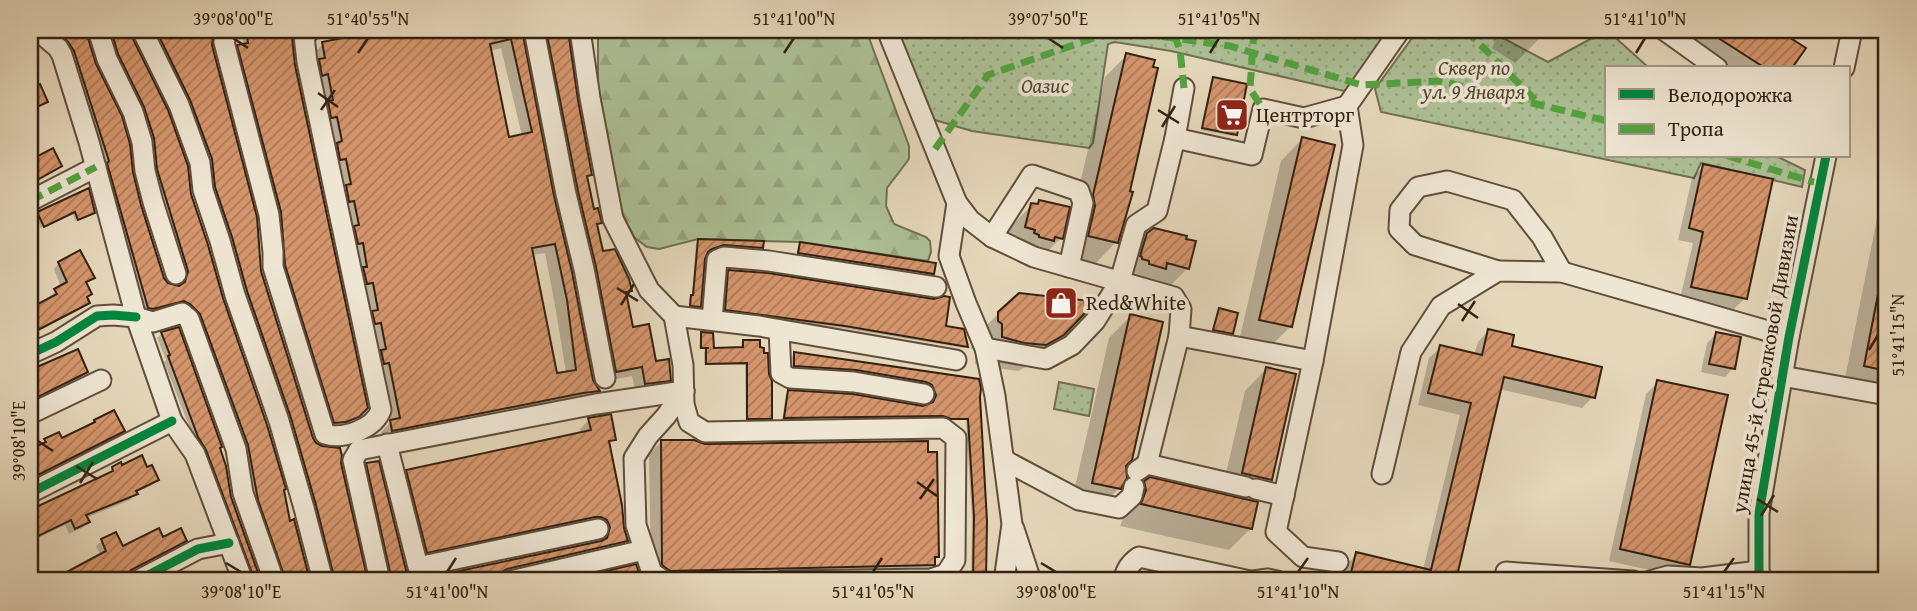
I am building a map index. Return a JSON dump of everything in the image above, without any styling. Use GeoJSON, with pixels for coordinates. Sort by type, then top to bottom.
{"type":"FeatureCollection","features":[{"type":"Feature","properties":{"kind":"street"},"geometry":{"type":"LineString","coordinates":[[30,34],[38,30],[62,55],[96,167],[136,317],[172,421],[195,454],[243,581]]}},
{"type":"Feature","properties":{"kind":"street"},"geometry":{"type":"LineString","coordinates":[[98,30],[107,59],[133,112],[142,142],[145,171],[153,202],[176,274]]}},
{"type":"Feature","properties":{"kind":"street"},"geometry":{"type":"LineString","coordinates":[[142,30],[179,105],[200,163],[202,190],[220,241],[234,295],[279,421],[323,581]]}},
{"type":"Feature","properties":{"kind":"street"},"geometry":{"type":"LineString","coordinates":[[228,30],[224,42],[268,215],[273,267],[325,434],[332,436],[365,429],[377,419],[381,410],[307,62],[304,36],[311,30]]}},
{"type":"Feature","properties":{"kind":"street"},"geometry":{"type":"LineString","coordinates":[[534,30],[605,378]]}},
{"type":"Feature","properties":{"kind":"street"},"geometry":{"type":"LineString","coordinates":[[580,30],[613,219],[649,290],[674,316],[684,365],[684,404],[689,422],[705,432],[943,428],[956,439],[955,560],[946,573],[931,579],[782,581]]}},
{"type":"Feature","properties":{"kind":"street"},"geometry":{"type":"LineString","coordinates":[[887,30],[957,203],[970,220],[992,237],[1034,257],[1174,298],[1181,309],[1179,336],[1139,476],[1132,496],[1119,508],[1079,500],[1004,460]]}},
{"type":"Feature","properties":{"kind":"street"},"geometry":{"type":"LineString","coordinates":[[1175,138],[1252,156],[1263,109],[1304,118],[1347,106],[1400,30]]}},
{"type":"Feature","properties":{"kind":"street"},"geometry":{"type":"LineString","coordinates":[[1664,30],[1714,66]]}},
{"type":"Feature","properties":{"kind":"street"},"geometry":{"type":"LineString","coordinates":[[1844,66],[1852,30]]}},
{"type":"Feature","properties":{"kind":"street"},"geometry":{"type":"LineString","coordinates":[[985,348],[1046,359],[1072,345],[1095,321],[1121,281],[1136,225],[1157,211],[1184,88]]}},
{"type":"Feature","properties":{"kind":"street"},"geometry":{"type":"LineString","coordinates":[[1338,562],[1303,557],[1276,532],[1313,361],[1353,145],[1347,106]]}},
{"type":"Feature","properties":{"kind":"street","name":"улица 45-й Стрелковой Дивизии"},"geometry":{"type":"LineString","coordinates":[[1759,576],[1759,513],[1789,337],[1826,158]]}},
{"type":"Feature","properties":{"kind":"street"},"geometry":{"type":"LineString","coordinates":[[30,201],[96,167]]}},
{"type":"Feature","properties":{"kind":"street"},"geometry":{"type":"LineString","coordinates":[[992,237],[1032,175],[1079,191],[1083,204],[1069,267]]}},
{"type":"Feature","properties":{"kind":"street"},"geometry":{"type":"LineString","coordinates":[[1562,272],[1542,237],[1513,200],[1447,181],[1418,187],[1400,210],[1399,229],[1415,246],[1499,271],[1562,272],[1789,337]]}},
{"type":"Feature","properties":{"kind":"street"},"geometry":{"type":"LineString","coordinates":[[957,203],[949,256],[985,348],[995,396],[1012,524],[1031,581]]}},
{"type":"Feature","properties":{"kind":"street"},"geometry":{"type":"LineString","coordinates":[[712,320],[717,260],[724,257],[769,261],[936,287]]}},
{"type":"Feature","properties":{"kind":"street"},"geometry":{"type":"LineString","coordinates":[[1381,474],[1411,352],[1441,306],[1499,271]]}},
{"type":"Feature","properties":{"kind":"street"},"geometry":{"type":"LineString","coordinates":[[30,354],[56,342],[97,316],[136,317],[153,322],[182,313],[189,318],[236,449],[243,493],[274,581]]}},
{"type":"Feature","properties":{"kind":"street"},"geometry":{"type":"LineString","coordinates":[[674,316],[779,330],[956,360]]}},
{"type":"Feature","properties":{"kind":"street"},"geometry":{"type":"LineString","coordinates":[[779,330],[781,373],[790,378],[854,382],[924,394]]}},
{"type":"Feature","properties":{"kind":"street"},"geometry":{"type":"LineString","coordinates":[[1179,336],[1313,361]]}},
{"type":"Feature","properties":{"kind":"street"},"geometry":{"type":"LineString","coordinates":[[1782,376],[1887,395]]}},
{"type":"Feature","properties":{"kind":"street"},"geometry":{"type":"LineString","coordinates":[[30,414],[101,380]]}},
{"type":"Feature","properties":{"kind":"street"},"geometry":{"type":"LineString","coordinates":[[380,581],[353,460],[359,450],[596,404],[684,391]]}},
{"type":"Feature","properties":{"kind":"street"},"geometry":{"type":"LineString","coordinates":[[664,581],[652,573],[636,525],[634,458],[684,391]]}},
{"type":"Feature","properties":{"kind":"street"},"geometry":{"type":"LineString","coordinates":[[30,493],[172,421]]}},
{"type":"Feature","properties":{"kind":"street"},"geometry":{"type":"LineString","coordinates":[[387,444],[418,567],[598,529]]}},
{"type":"Feature","properties":{"kind":"street"},"geometry":{"type":"LineString","coordinates":[[1139,476],[1251,488],[1284,496]]}},
{"type":"Feature","properties":{"kind":"street"},"geometry":{"type":"LineString","coordinates":[[1004,581],[1012,524]]}},
{"type":"Feature","properties":{"kind":"street"},"geometry":{"type":"LineString","coordinates":[[136,581],[198,549],[229,543]]}},
{"type":"Feature","properties":{"kind":"street"},"geometry":{"type":"LineString","coordinates":[[510,581],[645,550]]}},
{"type":"Feature","properties":{"kind":"street"},"geometry":{"type":"LineString","coordinates":[[1123,581],[1126,569],[1139,557],[1252,581],[1277,581]]}},
{"type":"Feature","properties":{"kind":"street"},"geometry":{"type":"LineString","coordinates":[[1506,572],[1633,581]]}},
{"type":"Feature","properties":{"kind":"street"},"geometry":{"type":"LineString","coordinates":[[1650,581],[1668,576],[1759,576]]}},
{"type":"Feature","properties":{"kind":"green space"},"geometry":{"type":"Polygon","coordinates":[[[598,30],[866,30],[909,146],[909,159],[887,188],[886,206],[894,224],[930,241],[928,261],[800,242],[698,239],[659,249],[647,247],[634,237],[622,213],[598,89],[598,30]]]}},
{"type":"Feature","properties":{"kind":"green space","name":"Оазис"},"geometry":{"type":"Polygon","coordinates":[[[891,30],[1391,30],[1352,86],[1344,91],[1171,51],[1115,42],[1108,44],[1093,143],[1089,148],[972,131],[928,116],[891,30]]]}},
{"type":"Feature","properties":{"kind":"green space","name":"Сквер по ул. 9 Января"},"geometry":{"type":"Polygon","coordinates":[[[1418,30],[1497,30],[1497,35],[1548,62],[1607,30],[1647,66],[1605,66],[1605,158],[1780,158],[1805,170],[1802,187],[1701,163],[1694,178],[1381,112],[1375,89],[1418,30]]]}},
{"type":"Feature","properties":{"kind":"green space"},"geometry":{"type":"Polygon","coordinates":[[[1059,382],[1094,389],[1089,416],[1054,409],[1059,382]]]}},
{"type":"Feature","properties":{"kind":"building"},"geometry":{"type":"Polygon","coordinates":[[[56,30],[74,30],[77,38],[87,35],[96,64],[122,116],[141,205],[164,278],[168,283],[179,286],[185,282],[188,271],[157,169],[154,138],[144,107],[118,54],[111,30],[130,30],[168,110],[188,166],[191,194],[223,298],[267,425],[286,489],[284,490],[290,521],[294,519],[310,581],[286,581],[258,500],[248,445],[200,314],[184,301],[148,308],[107,163],[109,161],[74,51],[56,30]]]}},
{"type":"Feature","properties":{"kind":"building"},"geometry":{"type":"Polygon","coordinates":[[[156,30],[214,30],[212,45],[257,217],[261,271],[313,438],[322,446],[340,448],[341,463],[368,581],[335,581],[291,418],[247,291],[215,187],[212,159],[190,100],[156,30]]]}},
{"type":"Feature","properties":{"kind":"building"},"geometry":{"type":"Polygon","coordinates":[[[246,30],[294,30],[292,37],[295,65],[368,408],[359,417],[346,422],[334,423],[285,265],[281,212],[237,45],[248,43],[246,30]]]}},
{"type":"Feature","properties":{"kind":"building"},"geometry":{"type":"Polygon","coordinates":[[[383,30],[522,30],[593,380],[600,391],[392,431],[390,420],[400,418],[389,363],[384,364],[381,350],[386,349],[381,323],[375,324],[372,311],[378,310],[373,283],[367,284],[363,267],[367,267],[363,243],[358,244],[354,226],[359,225],[354,201],[349,202],[346,185],[351,184],[346,159],[340,160],[337,143],[342,141],[337,117],[331,118],[328,101],[333,100],[328,74],[322,76],[319,59],[325,58],[322,42],[383,30]],[[511,39],[490,44],[509,137],[532,132],[511,39]],[[555,244],[532,248],[557,373],[576,370],[567,300],[555,244]]]}},
{"type":"Feature","properties":{"kind":"building"},"geometry":{"type":"Polygon","coordinates":[[[546,30],[568,30],[592,175],[587,176],[594,209],[598,208],[602,223],[597,224],[603,251],[615,249],[632,291],[626,292],[633,327],[649,324],[656,361],[669,359],[671,381],[645,384],[642,367],[616,372],[546,30]]]}},
{"type":"Feature","properties":{"kind":"building"},"geometry":{"type":"Polygon","coordinates":[[[1706,30],[1778,30],[1806,48],[1793,66],[1762,66],[1706,30]]]}},
{"type":"Feature","properties":{"kind":"building"},"geometry":{"type":"Polygon","coordinates":[[[1126,53],[1155,60],[1153,67],[1158,68],[1130,191],[1133,192],[1118,243],[1088,236],[1095,206],[1093,195],[1126,53]]]}},
{"type":"Feature","properties":{"kind":"building"},"geometry":{"type":"Polygon","coordinates":[[[1213,77],[1247,84],[1237,135],[1202,128],[1213,77]]]}},
{"type":"Feature","properties":{"kind":"building"},"geometry":{"type":"Polygon","coordinates":[[[40,84],[48,102],[30,110],[30,89],[40,84]]]}},
{"type":"Feature","properties":{"kind":"building"},"geometry":{"type":"Polygon","coordinates":[[[1302,137],[1335,145],[1292,327],[1259,320],[1302,137]]]}},
{"type":"Feature","properties":{"kind":"building"},"geometry":{"type":"Polygon","coordinates":[[[53,148],[62,166],[30,184],[30,160],[53,148]]]}},
{"type":"Feature","properties":{"kind":"building"},"geometry":{"type":"Polygon","coordinates":[[[1703,164],[1773,179],[1747,299],[1691,287],[1703,232],[1689,228],[1703,164]]]}},
{"type":"Feature","properties":{"kind":"building"},"geometry":{"type":"Polygon","coordinates":[[[89,188],[95,213],[78,220],[75,212],[44,227],[37,212],[89,188]]]}},
{"type":"Feature","properties":{"kind":"building"},"geometry":{"type":"Polygon","coordinates":[[[1039,200],[1070,207],[1063,239],[1055,237],[1054,241],[1039,237],[1034,233],[1035,230],[1025,227],[1031,203],[1038,204],[1039,200]]]}},
{"type":"Feature","properties":{"kind":"building"},"geometry":{"type":"Polygon","coordinates":[[[1154,228],[1187,236],[1186,239],[1196,241],[1189,269],[1167,263],[1166,269],[1142,259],[1140,256],[1147,233],[1154,228]]]}},
{"type":"Feature","properties":{"kind":"building"},"geometry":{"type":"Polygon","coordinates":[[[698,239],[764,241],[763,248],[724,245],[708,252],[701,307],[690,306],[698,239]]]}},
{"type":"Feature","properties":{"kind":"building"},"geometry":{"type":"Polygon","coordinates":[[[800,242],[936,263],[934,274],[798,253],[800,242]]]}},
{"type":"Feature","properties":{"kind":"building"},"geometry":{"type":"Polygon","coordinates":[[[80,250],[95,278],[86,282],[92,294],[87,297],[90,303],[30,334],[30,308],[57,294],[54,289],[67,282],[58,262],[80,250]]]}},
{"type":"Feature","properties":{"kind":"building"},"geometry":{"type":"Polygon","coordinates":[[[728,270],[768,273],[934,299],[950,297],[946,326],[964,329],[968,347],[845,326],[725,310],[728,270]]]}},
{"type":"Feature","properties":{"kind":"building"},"geometry":{"type":"Polygon","coordinates":[[[1881,279],[1887,280],[1887,371],[1864,366],[1881,279]]]}},
{"type":"Feature","properties":{"kind":"building"},"geometry":{"type":"Polygon","coordinates":[[[1019,293],[1091,301],[1085,313],[1064,335],[1046,345],[1024,343],[1002,337],[1002,324],[998,321],[998,312],[1019,293]]]}},
{"type":"Feature","properties":{"kind":"building"},"geometry":{"type":"Polygon","coordinates":[[[1219,308],[1238,313],[1233,334],[1213,330],[1219,308]]]}},
{"type":"Feature","properties":{"kind":"building"},"geometry":{"type":"Polygon","coordinates":[[[1130,314],[1163,322],[1132,460],[1126,466],[1127,478],[1121,489],[1092,483],[1130,314]]]}},
{"type":"Feature","properties":{"kind":"building"},"geometry":{"type":"Polygon","coordinates":[[[179,327],[222,447],[220,448],[231,497],[261,581],[255,581],[168,356],[170,355],[161,332],[179,327]]]}},
{"type":"Feature","properties":{"kind":"building"},"geometry":{"type":"Polygon","coordinates":[[[1488,329],[1514,335],[1512,346],[1602,367],[1595,398],[1504,377],[1457,581],[1349,581],[1356,552],[1431,570],[1471,403],[1428,393],[1440,345],[1482,355],[1488,329]]]}},
{"type":"Feature","properties":{"kind":"building"},"geometry":{"type":"Polygon","coordinates":[[[701,332],[713,333],[714,348],[743,347],[743,340],[760,340],[760,347],[764,348],[764,353],[768,353],[772,381],[772,419],[747,419],[747,363],[706,364],[706,348],[701,348],[701,332]]]}},
{"type":"Feature","properties":{"kind":"building"},"geometry":{"type":"Polygon","coordinates":[[[1716,332],[1741,337],[1735,369],[1709,364],[1716,332]]]}},
{"type":"Feature","properties":{"kind":"building"},"geometry":{"type":"Polygon","coordinates":[[[78,349],[88,372],[30,401],[30,370],[78,349]]]}},
{"type":"Feature","properties":{"kind":"building"},"geometry":{"type":"Polygon","coordinates":[[[794,352],[979,379],[987,521],[986,581],[973,581],[974,516],[968,419],[943,416],[784,418],[788,390],[853,394],[923,406],[933,402],[936,395],[932,385],[926,382],[856,370],[794,366],[794,352]]]}},
{"type":"Feature","properties":{"kind":"building"},"geometry":{"type":"Polygon","coordinates":[[[1266,367],[1296,374],[1272,480],[1242,473],[1266,367]]]}},
{"type":"Feature","properties":{"kind":"building"},"geometry":{"type":"Polygon","coordinates":[[[1657,380],[1728,395],[1690,565],[1620,549],[1657,380]]]}},
{"type":"Feature","properties":{"kind":"building"},"geometry":{"type":"Polygon","coordinates":[[[114,410],[125,431],[30,479],[30,449],[59,432],[62,438],[114,410]]]}},
{"type":"Feature","properties":{"kind":"building"},"geometry":{"type":"Polygon","coordinates":[[[611,414],[616,440],[609,441],[628,541],[507,569],[499,576],[477,581],[392,581],[366,463],[379,461],[406,570],[414,578],[421,579],[601,541],[607,538],[610,527],[607,520],[595,517],[427,553],[406,470],[591,430],[588,418],[611,414]]]}},
{"type":"Feature","properties":{"kind":"building"},"geometry":{"type":"Polygon","coordinates":[[[661,440],[694,440],[705,444],[928,441],[928,452],[937,452],[939,557],[935,557],[935,565],[670,571],[662,565],[661,440]]]}},
{"type":"Feature","properties":{"kind":"building"},"geometry":{"type":"Polygon","coordinates":[[[142,455],[147,467],[152,465],[159,480],[136,491],[138,494],[86,515],[90,522],[75,529],[71,520],[30,540],[30,510],[113,471],[112,467],[121,462],[122,465],[142,455]]]}},
{"type":"Feature","properties":{"kind":"building"},"geometry":{"type":"Polygon","coordinates":[[[1150,477],[1258,502],[1252,529],[1141,504],[1146,490],[1144,481],[1150,477]]]}},
{"type":"Feature","properties":{"kind":"building"},"geometry":{"type":"Polygon","coordinates":[[[159,528],[163,537],[181,528],[187,541],[131,570],[126,577],[116,581],[50,581],[106,551],[101,539],[116,532],[123,546],[159,528]]]}},
{"type":"Feature","properties":{"kind":"building"},"geometry":{"type":"Polygon","coordinates":[[[636,564],[642,581],[563,581],[636,564]]]}},
{"type":"Feature","properties":{"kind":"marked path"},"geometry":{"type":"LineString","coordinates":[[935,149],[988,75],[1116,30],[1230,46],[1362,85],[1440,81],[1605,121]]}},
{"type":"Feature","properties":{"kind":"marked path"},"geometry":{"type":"LineString","coordinates":[[1254,30],[1250,89],[1263,109]]}},
{"type":"Feature","properties":{"kind":"marked path"},"geometry":{"type":"LineString","coordinates":[[1466,30],[1540,105]]}},
{"type":"Feature","properties":{"kind":"marked path"},"geometry":{"type":"LineString","coordinates":[[1174,34],[1180,50],[1184,88]]}},
{"type":"Feature","properties":{"kind":"marked path"},"geometry":{"type":"LineString","coordinates":[[1735,158],[1820,184]]}},
{"type":"Feature","properties":{"kind":"marked path"},"geometry":{"type":"LineString","coordinates":[[30,201],[96,167]]}},
{"type":"Feature","properties":{"kind":"cycle path"},"geometry":{"type":"LineString","coordinates":[[1759,581],[1759,513],[1789,337],[1826,158]]}},
{"type":"Feature","properties":{"kind":"cycle path"},"geometry":{"type":"LineString","coordinates":[[30,354],[56,342],[97,316],[136,317]]}},
{"type":"Feature","properties":{"kind":"cycle path"},"geometry":{"type":"LineString","coordinates":[[30,493],[172,421]]}},
{"type":"Feature","properties":{"kind":"cycle path"},"geometry":{"type":"LineString","coordinates":[[137,581],[198,549],[229,543]]}},
{"type":"Feature","properties":{"kind":"place","name":"Центрторг"},"geometry":{"type":"Point","coordinates":[1232,115]}},
{"type":"Feature","properties":{"kind":"place","name":"Red&White"},"geometry":{"type":"Point","coordinates":[1061,303]}}]}
